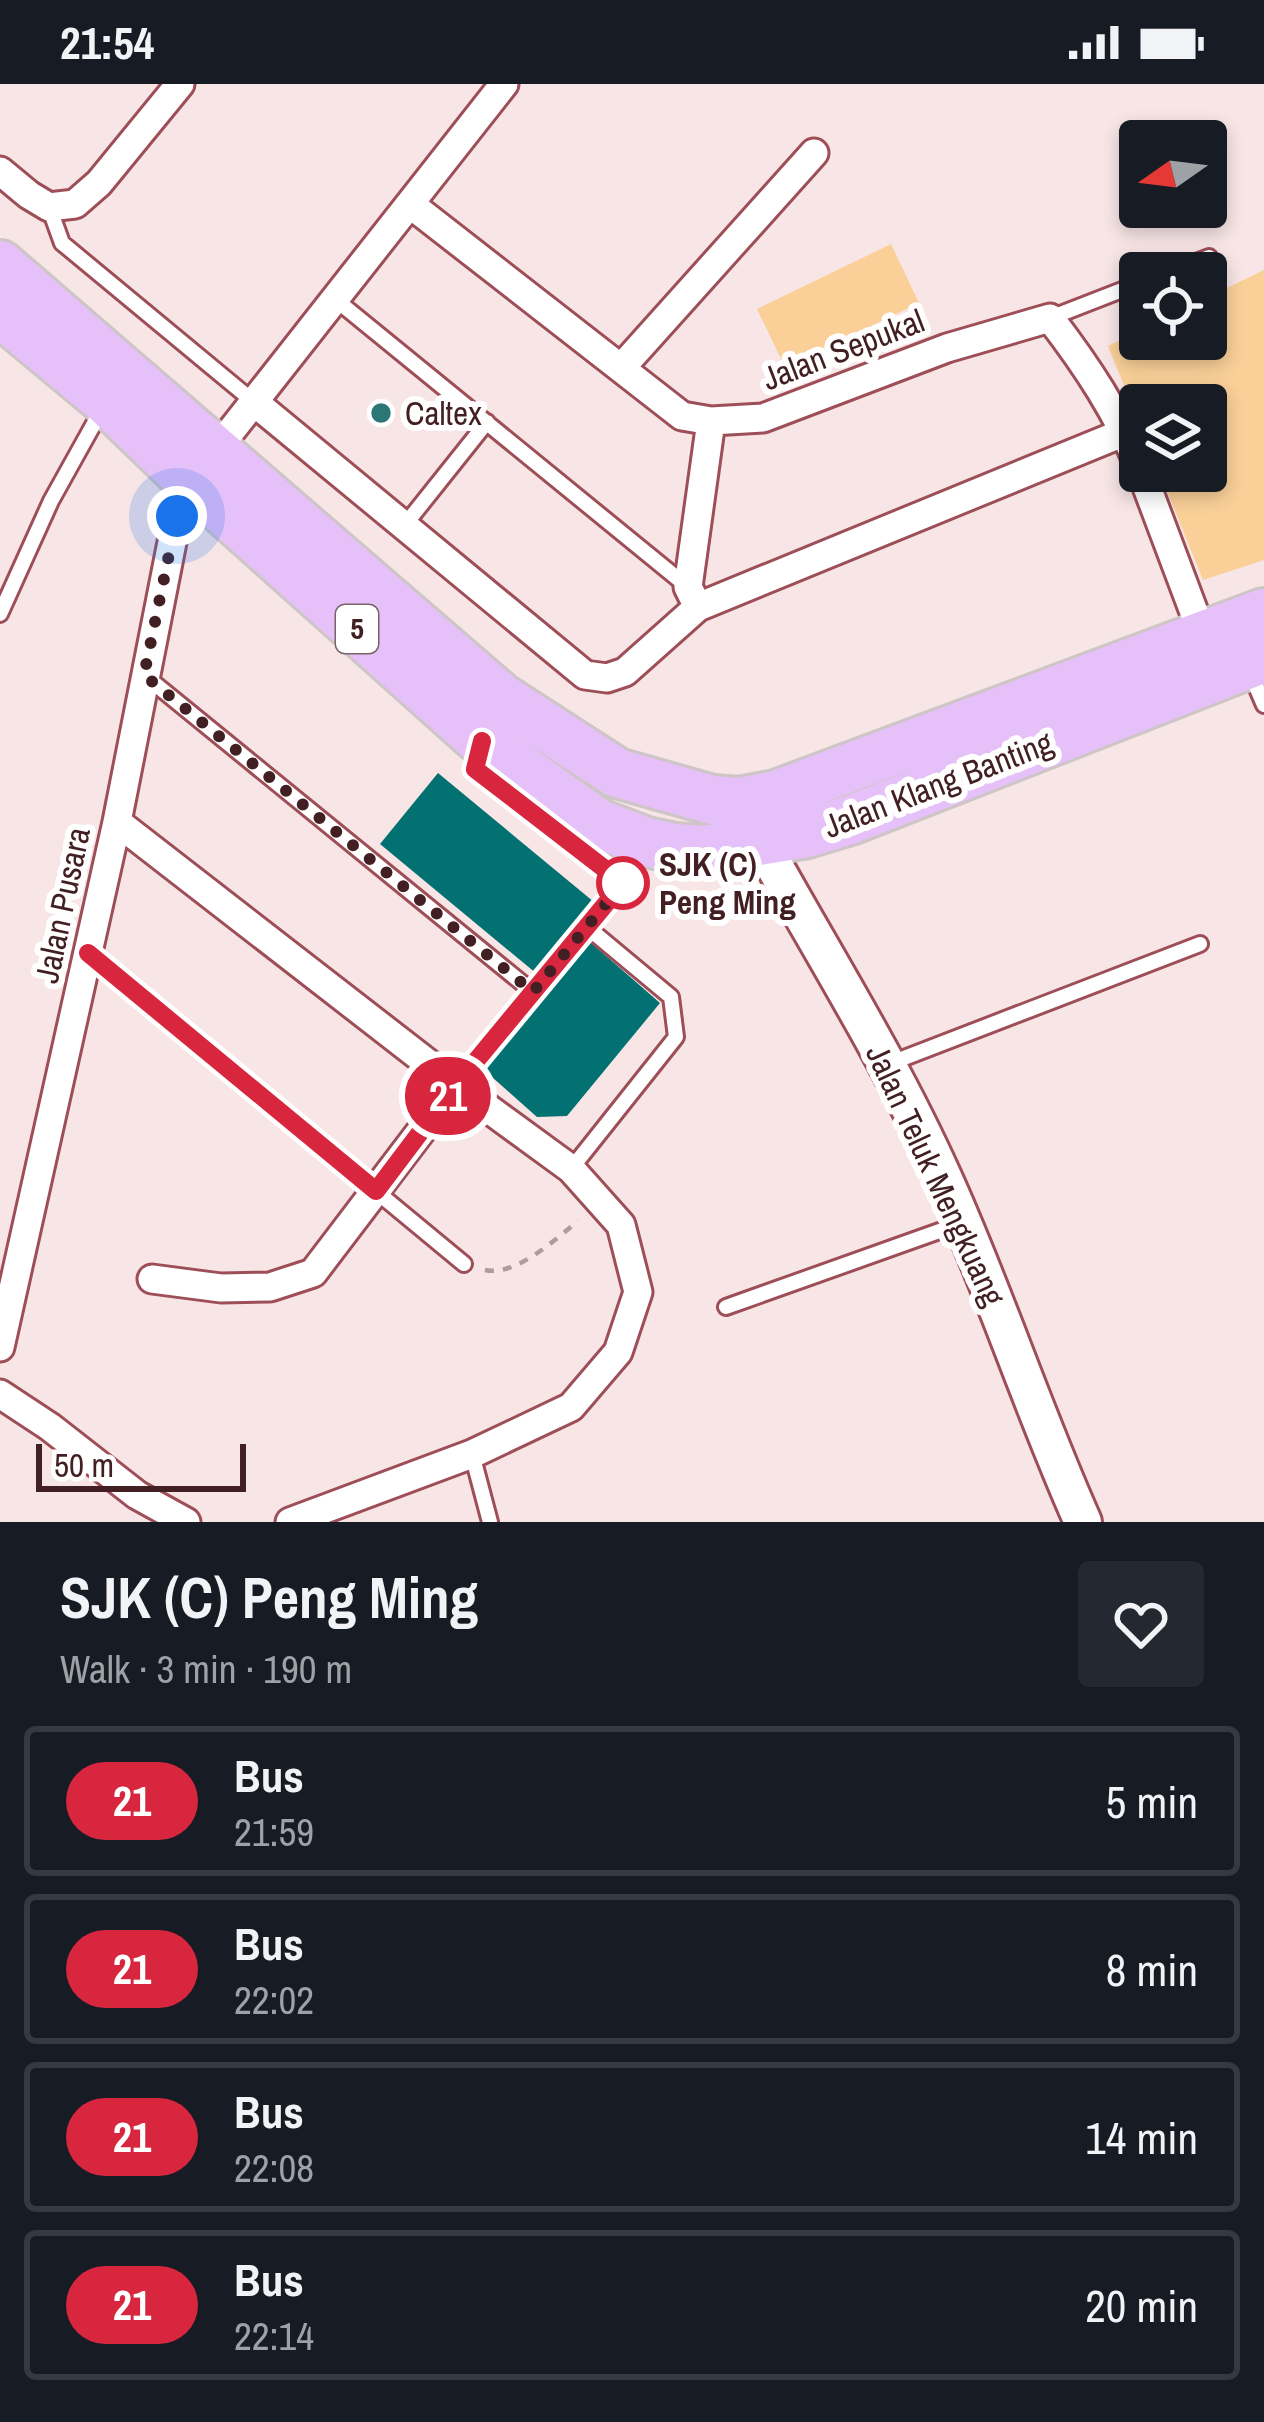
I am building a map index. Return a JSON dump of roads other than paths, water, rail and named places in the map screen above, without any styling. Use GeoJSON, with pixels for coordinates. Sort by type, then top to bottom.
{"type":"FeatureCollection","features":[{"type":"Feature","properties":{"kind":"highway","name":"Jalan Klang Banting"},"geometry":{"type":"LineString","coordinates":[[0,265],[482,741],[599,824],[634,862],[675,848],[705,850],[750,822],[776,794],[1264,613]]}},
{"type":"Feature","properties":{"kind":"highway","name":"Jalan Klang Banting"},"geometry":{"type":"LineString","coordinates":[[0,312],[107,401],[201,463],[501,698],[617,772],[712,800],[750,822],[807,833],[1258,676]]}},
{"type":"Feature","properties":{"kind":"street"},"geometry":{"type":"LineString","coordinates":[[0,171],[49,207],[75,204],[100,182],[180,84]]}},
{"type":"Feature","properties":{"kind":"street"},"geometry":{"type":"LineString","coordinates":[[201,463],[504,84]]}},
{"type":"Feature","properties":{"kind":"street"},"geometry":{"type":"LineString","coordinates":[[621,368],[814,152]]}},
{"type":"Feature","properties":{"kind":"street","name":"Jalan Sepukal"},"geometry":{"type":"LineString","coordinates":[[410,203],[682,416],[711,421],[763,418],[947,348],[1050,318]]}},
{"type":"Feature","properties":{"kind":"street"},"geometry":{"type":"LineString","coordinates":[[1050,318],[1082,359],[1119,420]]}},
{"type":"Feature","properties":{"kind":"street"},"geometry":{"type":"LineString","coordinates":[[254,402],[585,675],[607,678],[625,672],[693,597],[1119,435]]}},
{"type":"Feature","properties":{"kind":"street"},"geometry":{"type":"LineString","coordinates":[[693,597],[711,421]]}},
{"type":"Feature","properties":{"kind":"street","name":"Jalan Pusara"},"geometry":{"type":"LineString","coordinates":[[0,1347],[117,822],[144,675],[201,463]]}},
{"type":"Feature","properties":{"kind":"street"},"geometry":{"type":"LineString","coordinates":[[1148,492],[1203,636]]}},
{"type":"Feature","properties":{"kind":"street"},"geometry":{"type":"LineString","coordinates":[[117,822],[571,1169],[621,1225],[638,1292],[618,1352],[571,1407],[472,1454],[290,1522]]}},
{"type":"Feature","properties":{"kind":"street","name":"Jalan Teluk Mengkuang"},"geometry":{"type":"LineString","coordinates":[[750,822],[888,1064],[935,1160],[1083,1522]]}},
{"type":"Feature","properties":{"kind":"street"},"geometry":{"type":"LineString","coordinates":[[152,1279],[220,1288],[270,1286],[313,1274],[456,1085]]}},
{"type":"Feature","properties":{"kind":"street"},"geometry":{"type":"LineString","coordinates":[[0,1394],[136,1495],[186,1522]]}},
{"type":"Feature","properties":{"kind":"lane"},"geometry":{"type":"LineString","coordinates":[[49,207],[62,243],[254,402]]}},
{"type":"Feature","properties":{"kind":"lane"},"geometry":{"type":"LineString","coordinates":[[1050,318],[1119,292]]}},
{"type":"Feature","properties":{"kind":"lane"},"geometry":{"type":"LineString","coordinates":[[335,299],[693,597]]}},
{"type":"Feature","properties":{"kind":"lane"},"geometry":{"type":"LineString","coordinates":[[0,614],[51,501],[107,401]]}},
{"type":"Feature","properties":{"kind":"lane"},"geometry":{"type":"LineString","coordinates":[[404,526],[487,422]]}},
{"type":"Feature","properties":{"kind":"lane"},"geometry":{"type":"LineString","coordinates":[[144,675],[533,992]]}},
{"type":"Feature","properties":{"kind":"lane"},"geometry":{"type":"LineString","coordinates":[[456,1085],[587,927],[634,862]]}},
{"type":"Feature","properties":{"kind":"lane"},"geometry":{"type":"LineString","coordinates":[[571,1169],[676,1037],[671,997],[587,927]]}},
{"type":"Feature","properties":{"kind":"lane"},"geometry":{"type":"LineString","coordinates":[[888,1064],[1200,944]]}},
{"type":"Feature","properties":{"kind":"lane"},"geometry":{"type":"LineString","coordinates":[[88,953],[464,1264]]}},
{"type":"Feature","properties":{"kind":"lane"},"geometry":{"type":"LineString","coordinates":[[726,1307],[962,1223]]}},
{"type":"Feature","properties":{"kind":"lane"},"geometry":{"type":"LineString","coordinates":[[472,1454],[490,1522]]}},
{"type":"Feature","properties":{"kind":"place","name":"Caltex"},"geometry":{"type":"Point","coordinates":[381,413]}},
{"type":"Feature","properties":{"kind":"place","name":"SJK (C) Peng Ming"},"geometry":{"type":"Point","coordinates":[623,883]}}]}
